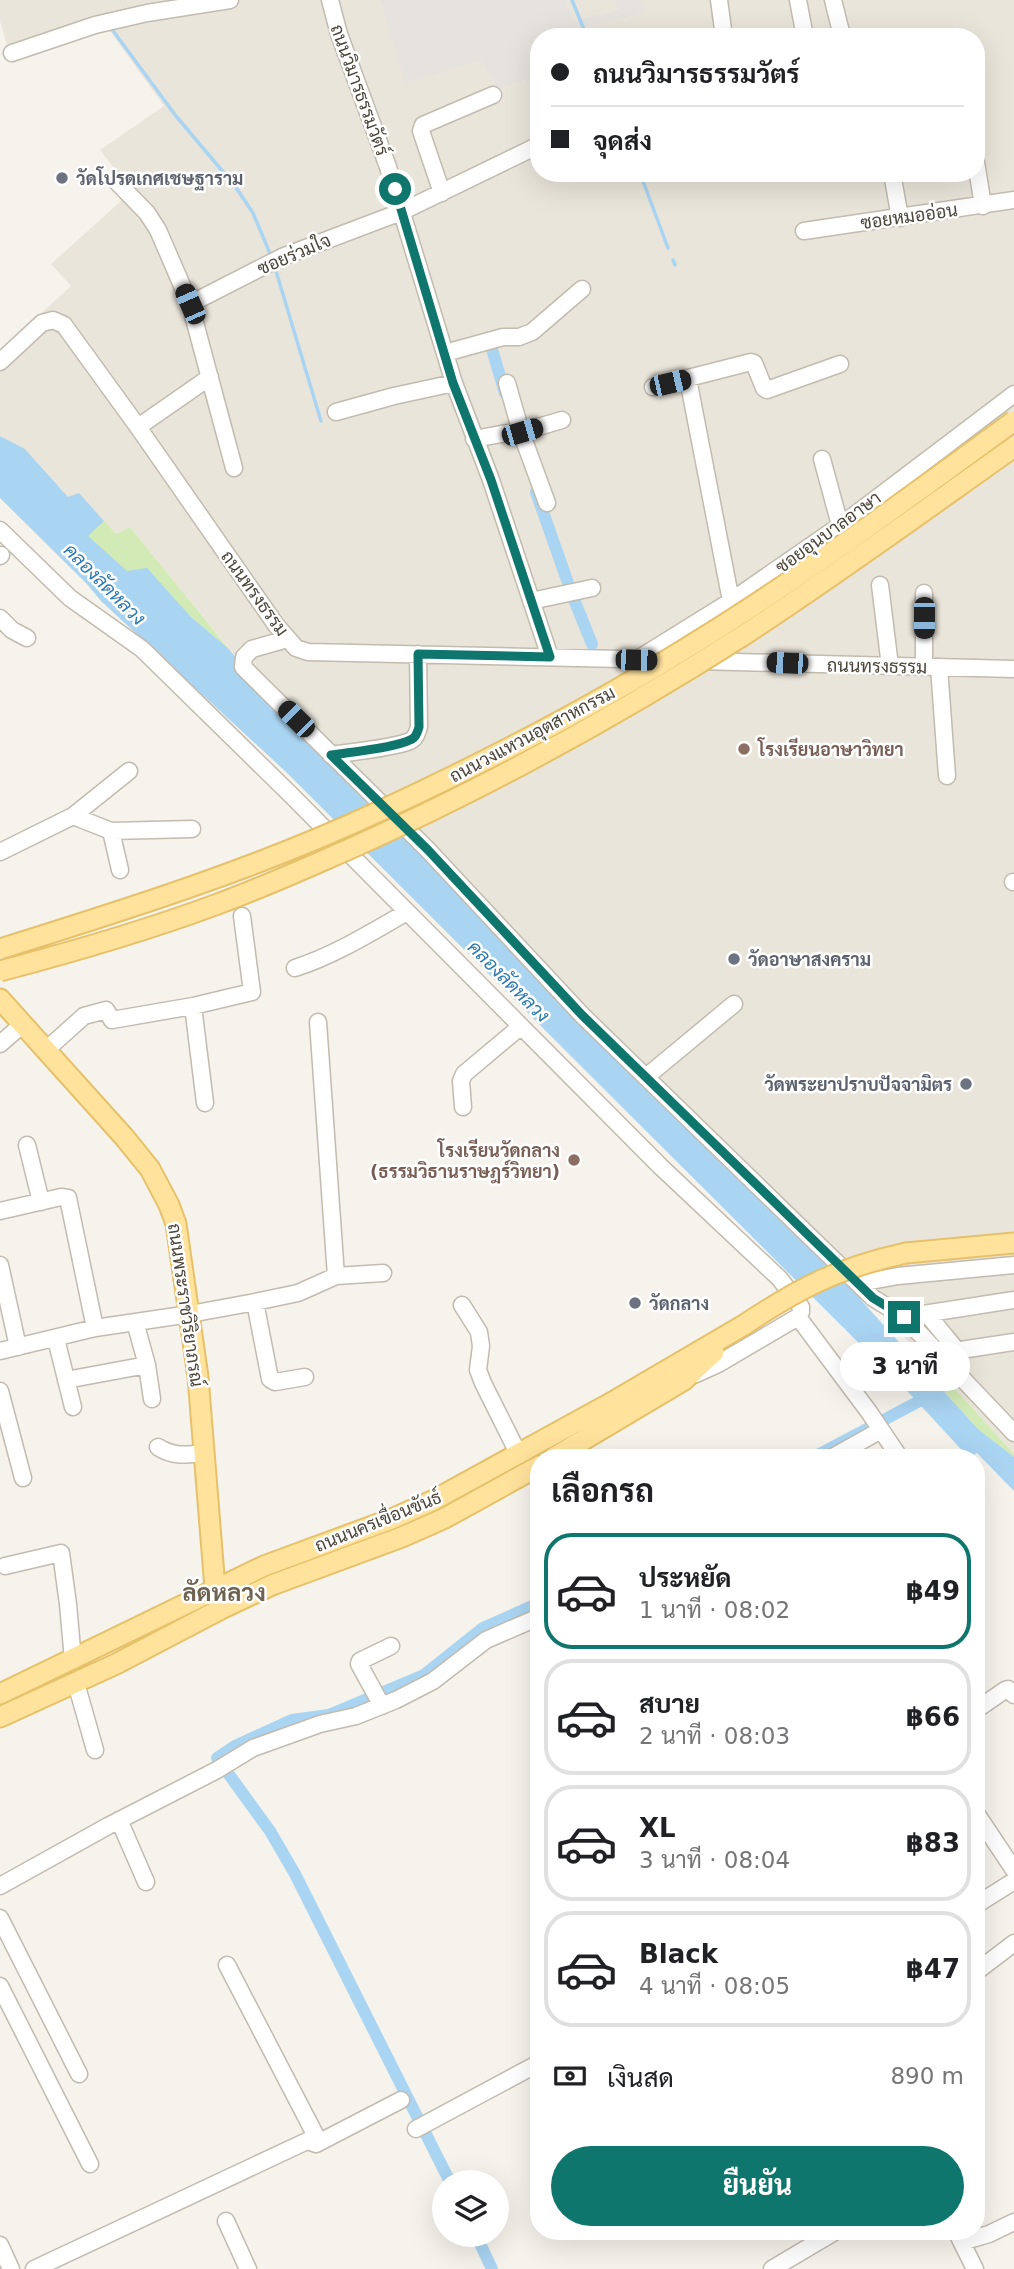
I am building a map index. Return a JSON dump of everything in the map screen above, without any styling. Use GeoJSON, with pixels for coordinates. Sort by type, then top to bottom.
{"type":"FeatureCollection","features":[{"type":"Feature","properties":{"kind":"main road","name":"ถนนวงแหวนอุตสาหกรรม"},"geometry":{"type":"LineString","coordinates":[[0,949],[133,908],[259,862],[377,813],[484,761],[590,705],[701,640],[788,583],[1014,421]]}},
{"type":"Feature","properties":{"kind":"main road","name":"ถนนวงแหวนอุตสาหกรรม"},"geometry":{"type":"LineString","coordinates":[[0,971],[65,954],[216,905],[430,813],[527,763],[744,635],[1014,447]]}},
{"type":"Feature","properties":{"kind":"main road","name":"ถนนพระราชวิริยาภรณ์"},"geometry":{"type":"LineString","coordinates":[[1,1002],[150,1169],[161,1187],[176,1224],[190,1314],[215,1588],[221,1609]]}},
{"type":"Feature","properties":{"kind":"main road","name":"ถนนนครเขื่อนขันธ์"},"geometry":{"type":"LineString","coordinates":[[0,1694],[264,1566],[394,1518],[446,1494],[519,1455],[826,1276],[853,1266],[906,1253],[1014,1243]]}},
{"type":"Feature","properties":{"kind":"main road","name":"ถนนนครเขื่อนขันธ์"},"geometry":{"type":"LineString","coordinates":[[569,1449],[684,1380],[744,1325]]}},
{"type":"Feature","properties":{"kind":"main road","name":"ถนนนครเขื่อนขันธ์"},"geometry":{"type":"LineString","coordinates":[[0,1717],[76,1683],[272,1585],[402,1537],[445,1518],[530,1471]]}},
{"type":"Feature","properties":{"kind":"main road"},"geometry":{"type":"LineString","coordinates":[[137,1628],[147,1648]]}},
{"type":"Feature","properties":{"kind":"street"},"geometry":{"type":"LineString","coordinates":[[12,53],[146,7],[230,0]]}},
{"type":"Feature","properties":{"kind":"street","name":"ถนนวิมารธรรมวัตร์"},"geometry":{"type":"LineString","coordinates":[[330,0],[339,34],[388,167],[453,383],[491,480],[550,657]]}},
{"type":"Feature","properties":{"kind":"street"},"geometry":{"type":"LineString","coordinates":[[719,0],[723,28]]}},
{"type":"Feature","properties":{"kind":"street"},"geometry":{"type":"LineString","coordinates":[[798,0],[803,28]]}},
{"type":"Feature","properties":{"kind":"street"},"geometry":{"type":"LineString","coordinates":[[834,0],[840,28]]}},
{"type":"Feature","properties":{"kind":"street"},"geometry":{"type":"LineString","coordinates":[[442,192],[421,131],[423,125],[494,94]]}},
{"type":"Feature","properties":{"kind":"street","name":"ซอยร่วมใจ"},"geometry":{"type":"LineString","coordinates":[[190,304],[282,257],[401,212],[530,149]]}},
{"type":"Feature","properties":{"kind":"street"},"geometry":{"type":"LineString","coordinates":[[115,180],[146,212],[158,230],[190,304],[234,468]]}},
{"type":"Feature","properties":{"kind":"street"},"geometry":{"type":"LineString","coordinates":[[894,182],[900,218]]}},
{"type":"Feature","properties":{"kind":"street"},"geometry":{"type":"LineString","coordinates":[[979,182],[983,206]]}},
{"type":"Feature","properties":{"kind":"street","name":"ซอยหมออ่อน"},"geometry":{"type":"LineString","coordinates":[[804,232],[1014,200]]}},
{"type":"Feature","properties":{"kind":"street"},"geometry":{"type":"LineString","coordinates":[[445,353],[532,332],[582,289]]}},
{"type":"Feature","properties":{"kind":"street","name":"ถนนทรงธรรม"},"geometry":{"type":"LineString","coordinates":[[0,362],[42,323],[53,320],[64,325],[287,639],[296,648],[308,652],[1014,669]]}},
{"type":"Feature","properties":{"kind":"street"},"geometry":{"type":"LineString","coordinates":[[653,387],[753,362],[767,390],[840,364]]}},
{"type":"Feature","properties":{"kind":"street"},"geometry":{"type":"LineString","coordinates":[[138,426],[210,377]]}},
{"type":"Feature","properties":{"kind":"street"},"geometry":{"type":"LineString","coordinates":[[688,379],[731,601]]}},
{"type":"Feature","properties":{"kind":"street"},"geometry":{"type":"LineString","coordinates":[[336,412],[453,383]]}},
{"type":"Feature","properties":{"kind":"street"},"geometry":{"type":"LineString","coordinates":[[507,383],[547,503]]}},
{"type":"Feature","properties":{"kind":"street","name":"ซอยอุนบาลอาษา"},"geometry":{"type":"LineString","coordinates":[[636,660],[731,601],[840,525],[1014,394]]}},
{"type":"Feature","properties":{"kind":"street"},"geometry":{"type":"LineString","coordinates":[[474,439],[522,432],[562,420]]}},
{"type":"Feature","properties":{"kind":"street"},"geometry":{"type":"LineString","coordinates":[[822,459],[840,525]]}},
{"type":"Feature","properties":{"kind":"street"},"geometry":{"type":"LineString","coordinates":[[0,530],[70,598],[142,649],[661,1167],[780,1279],[801,1307],[802,1312],[798,1317],[718,1364],[684,1380]]}},
{"type":"Feature","properties":{"kind":"street"},"geometry":{"type":"LineString","coordinates":[[880,585],[890,666]]}},
{"type":"Feature","properties":{"kind":"street"},"geometry":{"type":"LineString","coordinates":[[531,601],[592,588]]}},
{"type":"Feature","properties":{"kind":"street"},"geometry":{"type":"LineString","coordinates":[[924,593],[947,776]]}},
{"type":"Feature","properties":{"kind":"street"},"geometry":{"type":"LineString","coordinates":[[0,618],[12,630],[27,638]]}},
{"type":"Feature","properties":{"kind":"street"},"geometry":{"type":"LineString","coordinates":[[287,639],[252,649],[244,657],[243,667],[428,850],[582,1015],[873,1298],[904,1317],[1014,1433]]}},
{"type":"Feature","properties":{"kind":"street"},"geometry":{"type":"LineString","coordinates":[[331,755],[396,744],[409,741],[415,736],[419,727],[418,654]]}},
{"type":"Feature","properties":{"kind":"street"},"geometry":{"type":"LineString","coordinates":[[0,852],[73,816],[129,771]]}},
{"type":"Feature","properties":{"kind":"street"},"geometry":{"type":"LineString","coordinates":[[73,816],[111,831],[192,830]]}},
{"type":"Feature","properties":{"kind":"street"},"geometry":{"type":"LineString","coordinates":[[111,831],[120,870]]}},
{"type":"Feature","properties":{"kind":"street"},"geometry":{"type":"LineString","coordinates":[[295,968],[341,950],[407,912]]}},
{"type":"Feature","properties":{"kind":"street"},"geometry":{"type":"LineString","coordinates":[[46,1050],[86,1015],[106,1010],[112,1020],[193,1006],[252,992],[242,916]]}},
{"type":"Feature","properties":{"kind":"street"},"geometry":{"type":"LineString","coordinates":[[646,1077],[734,1004]]}},
{"type":"Feature","properties":{"kind":"street"},"geometry":{"type":"LineString","coordinates":[[193,1006],[205,1103]]}},
{"type":"Feature","properties":{"kind":"street"},"geometry":{"type":"LineString","coordinates":[[318,1022],[336,1276]]}},
{"type":"Feature","properties":{"kind":"street"},"geometry":{"type":"LineString","coordinates":[[0,1044],[23,1024]]}},
{"type":"Feature","properties":{"kind":"street"},"geometry":{"type":"LineString","coordinates":[[463,1107],[461,1081],[464,1074],[520,1027]]}},
{"type":"Feature","properties":{"kind":"street"},"geometry":{"type":"LineString","coordinates":[[27,1145],[41,1202]]}},
{"type":"Feature","properties":{"kind":"street"},"geometry":{"type":"LineString","coordinates":[[0,1211],[61,1197],[68,1198],[95,1328]]}},
{"type":"Feature","properties":{"kind":"street"},"geometry":{"type":"LineString","coordinates":[[0,1265],[3,1292],[18,1347]]}},
{"type":"Feature","properties":{"kind":"street"},"geometry":{"type":"LineString","coordinates":[[859,1283],[898,1276],[1014,1265]]}},
{"type":"Feature","properties":{"kind":"street"},"geometry":{"type":"LineString","coordinates":[[0,1351],[95,1328],[190,1314],[298,1293],[336,1276],[383,1273]]}},
{"type":"Feature","properties":{"kind":"street"},"geometry":{"type":"LineString","coordinates":[[904,1317],[1014,1300]]}},
{"type":"Feature","properties":{"kind":"street"},"geometry":{"type":"LineString","coordinates":[[255,1302],[270,1379],[275,1382],[305,1377]]}},
{"type":"Feature","properties":{"kind":"street"},"geometry":{"type":"LineString","coordinates":[[462,1305],[479,1332],[480,1376],[519,1455]]}},
{"type":"Feature","properties":{"kind":"street"},"geometry":{"type":"LineString","coordinates":[[927,1314],[956,1348],[961,1350],[1014,1342]]}},
{"type":"Feature","properties":{"kind":"street"},"geometry":{"type":"LineString","coordinates":[[798,1317],[894,1449]]}},
{"type":"Feature","properties":{"kind":"street"},"geometry":{"type":"LineString","coordinates":[[135,1322],[147,1365],[152,1399]]}},
{"type":"Feature","properties":{"kind":"street"},"geometry":{"type":"LineString","coordinates":[[56,1339],[73,1407]]}},
{"type":"Feature","properties":{"kind":"street"},"geometry":{"type":"LineString","coordinates":[[66,1380],[147,1365]]}},
{"type":"Feature","properties":{"kind":"street"},"geometry":{"type":"LineString","coordinates":[[0,1391],[23,1478]]}},
{"type":"Feature","properties":{"kind":"street"},"geometry":{"type":"LineString","coordinates":[[842,1449],[876,1422]]}},
{"type":"Feature","properties":{"kind":"street"},"geometry":{"type":"LineString","coordinates":[[158,1447],[179,1455],[204,1453]]}},
{"type":"Feature","properties":{"kind":"street"},"geometry":{"type":"LineString","coordinates":[[5,1566],[61,1553],[73,1660]]}},
{"type":"Feature","properties":{"kind":"street"},"geometry":{"type":"LineString","coordinates":[[0,1886],[119,1820],[218,1770],[253,1748],[320,1724],[356,1716],[378,1698],[433,1681],[486,1640],[530,1622]]}},
{"type":"Feature","properties":{"kind":"street"},"geometry":{"type":"LineString","coordinates":[[378,1698],[359,1664],[360,1661],[391,1646]]}},
{"type":"Feature","properties":{"kind":"street"},"geometry":{"type":"LineString","coordinates":[[76,1683],[95,1750]]}},
{"type":"Feature","properties":{"kind":"street"},"geometry":{"type":"LineString","coordinates":[[985,1704],[1005,1690],[1009,1689],[1014,1695]]}},
{"type":"Feature","properties":{"kind":"street"},"geometry":{"type":"LineString","coordinates":[[119,1820],[146,1882]]}},
{"type":"Feature","properties":{"kind":"street"},"geometry":{"type":"LineString","coordinates":[[985,1826],[1014,1870]]}},
{"type":"Feature","properties":{"kind":"street"},"geometry":{"type":"LineString","coordinates":[[985,1898],[1014,1881]]}},
{"type":"Feature","properties":{"kind":"street"},"geometry":{"type":"LineString","coordinates":[[0,1918],[79,2074]]}},
{"type":"Feature","properties":{"kind":"street"},"geometry":{"type":"LineString","coordinates":[[985,1965],[1014,1943]]}},
{"type":"Feature","properties":{"kind":"street"},"geometry":{"type":"LineString","coordinates":[[227,1965],[319,2142]]}},
{"type":"Feature","properties":{"kind":"street"},"geometry":{"type":"LineString","coordinates":[[0,1986],[90,2164]]}},
{"type":"Feature","properties":{"kind":"street"},"geometry":{"type":"LineString","coordinates":[[421,2127],[530,2068]]}},
{"type":"Feature","properties":{"kind":"street"},"geometry":{"type":"LineString","coordinates":[[34,2269],[307,2141],[316,2144],[401,2100]]}},
{"type":"Feature","properties":{"kind":"street"},"geometry":{"type":"LineString","coordinates":[[226,2221],[248,2269]]}},
{"type":"Feature","properties":{"kind":"street"},"geometry":{"type":"LineString","coordinates":[[985,2234],[1014,2222]]}},
{"type":"Feature","properties":{"kind":"street"},"geometry":{"type":"LineString","coordinates":[[772,2269],[821,2240]]}},
{"type":"Feature","properties":{"kind":"street"},"geometry":{"type":"LineString","coordinates":[[960,2240],[975,2269]]}},
{"type":"Feature","properties":{"kind":"street"},"geometry":{"type":"LineString","coordinates":[[0,2245],[11,2269]]}},
{"type":"Feature","properties":{"kind":"shaded area"},"geometry":{"type":"Polygon","coordinates":[[[0,0],[380,0],[406,82],[480,61],[498,90],[530,78],[530,182],[985,182],[985,28],[583,28],[644,13],[640,0],[1014,0],[1014,1454],[948,1381],[276,706],[130,527],[116,534],[79,494],[68,497],[25,449],[0,436],[0,351],[71,286],[51,264],[132,191],[100,150],[164,106],[107,27],[11,59],[0,21],[0,0]]]}},
{"type":"Feature","properties":{"kind":"shaded area"},"geometry":{"type":"Polygon","coordinates":[[[380,0],[565,0],[575,21],[617,9],[613,0],[640,0],[645,13],[583,28],[530,28],[530,78],[498,90],[480,61],[405,83],[380,0]]]}},
{"type":"Feature","properties":{"kind":"shaded area"},"geometry":{"type":"Polygon","coordinates":[[[565,0],[613,0],[617,9],[575,21],[565,0]]]}},
{"type":"Feature","properties":{"kind":"green space"},"geometry":{"type":"Polygon","coordinates":[[[104,521],[116,534],[130,527],[229,649],[190,616],[127,572],[87,536],[104,521]]]}},
{"type":"Feature","properties":{"kind":"green space"},"geometry":{"type":"Polygon","coordinates":[[[946,1379],[1014,1457],[978,1429],[939,1386],[946,1379]]]}},
{"type":"Feature","properties":{"kind":"water","name":"คลองลัดหลวง"},"geometry":{"type":"Polygon","coordinates":[[[0,436],[25,449],[68,497],[79,493],[104,521],[88,536],[127,571],[147,568],[190,616],[229,649],[276,706],[864,1295],[860,1299],[978,1429],[1014,1457],[1014,1491],[985,1461],[985,1449],[961,1449],[911,1395],[285,771],[101,601],[0,498],[0,436]]]}},
{"type":"Feature","properties":{"kind":"waterway"},"geometry":{"type":"LineString","coordinates":[[572,0],[583,28]]}},
{"type":"Feature","properties":{"kind":"waterway"},"geometry":{"type":"LineString","coordinates":[[111,28],[176,116],[235,186],[253,213],[271,256]]}},
{"type":"Feature","properties":{"kind":"waterway"},"geometry":{"type":"LineString","coordinates":[[643,182],[668,248]]}},
{"type":"Feature","properties":{"kind":"waterway"},"geometry":{"type":"LineString","coordinates":[[673,260],[675,265]]}},
{"type":"Feature","properties":{"kind":"waterway"},"geometry":{"type":"LineString","coordinates":[[276,271],[321,421]]}},
{"type":"Feature","properties":{"kind":"waterway"},"geometry":{"type":"LineString","coordinates":[[491,346],[505,393]]}},
{"type":"Feature","properties":{"kind":"waterway"},"geometry":{"type":"LineString","coordinates":[[536,492],[568,583]]}},
{"type":"Feature","properties":{"kind":"waterway"},"geometry":{"type":"LineString","coordinates":[[575,602],[592,644]]}},
{"type":"Feature","properties":{"kind":"waterway"},"geometry":{"type":"LineString","coordinates":[[829,1449],[927,1397]]}},
{"type":"Feature","properties":{"kind":"waterway"},"geometry":{"type":"LineString","coordinates":[[444,2170],[295,1874],[270,1831],[217,1758],[235,1746],[292,1720],[329,1715],[424,1675],[483,1628],[530,1607]]}},
{"type":"Feature","properties":{"kind":"waterway"},"geometry":{"type":"LineString","coordinates":[[482,2247],[492,2269]]}},
{"type":"Feature","properties":{"kind":"place","name":"วัดโปรดเกศเชษฐาราม"},"geometry":{"type":"Point","coordinates":[62,178]}},
{"type":"Feature","properties":{"kind":"place","name":"โรงเรียนอาษาวิทยา"},"geometry":{"type":"Point","coordinates":[744,749]}},
{"type":"Feature","properties":{"kind":"place","name":"วัดอาษาสงคราม"},"geometry":{"type":"Point","coordinates":[734,959]}},
{"type":"Feature","properties":{"kind":"place","name":"วัดพระยาปราบปัจจามิตร"},"geometry":{"type":"Point","coordinates":[966,1084]}},
{"type":"Feature","properties":{"kind":"place","name":"โรงเรียนวัดกลาง (ธรรมวิธานราษฎร์วิทยา)"},"geometry":{"type":"Point","coordinates":[574,1160]}},
{"type":"Feature","properties":{"kind":"place","name":"วัดกลาง"},"geometry":{"type":"Point","coordinates":[635,1303]}},
{"type":"Feature","properties":{"kind":"district","name":"ลัดหลวง"},"geometry":{"type":"Point","coordinates":[224,1593]}},
{"type":"Feature","properties":{"kind":"route"},"geometry":{"type":"LineString","coordinates":[[395,189],[453,383],[491,480],[550,657],[418,654],[419,727],[415,736],[409,741],[396,744],[331,755],[428,850],[582,1015],[873,1298],[904,1317]]}}]}
